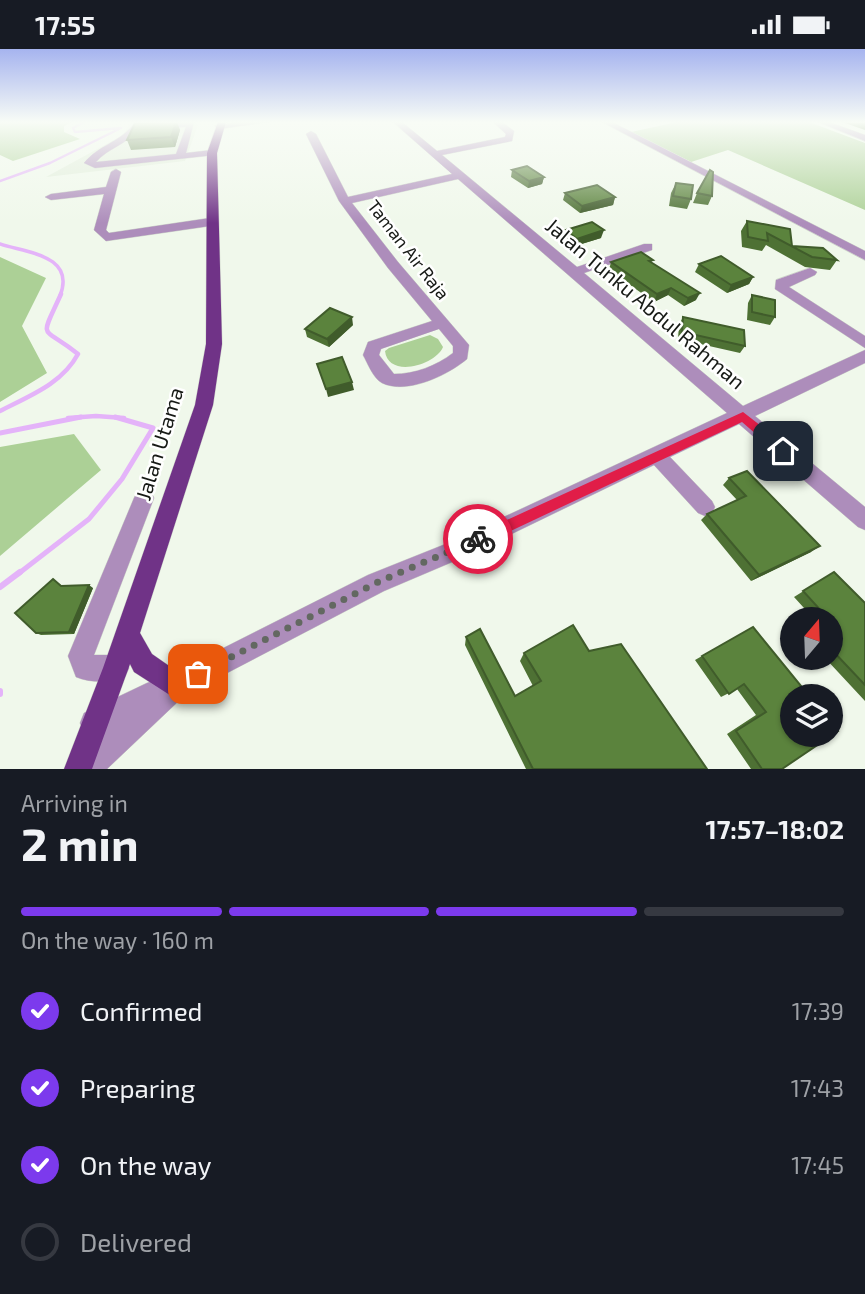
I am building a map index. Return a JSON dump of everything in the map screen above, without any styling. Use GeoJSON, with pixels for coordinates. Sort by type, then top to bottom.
{"type":"FeatureCollection","features":[{"type":"Feature","properties":{"kind":"main road","name":"Jalan Utama"},"geometry":{"type":"LineString","coordinates":[[78,769],[116,668],[204,405],[214,344],[210,222],[212,156]]}},
{"type":"Feature","properties":{"kind":"main road"},"geometry":{"type":"LineString","coordinates":[[126,633],[143,663],[176,685]]}},
{"type":"Feature","properties":{"kind":"street"},"geometry":{"type":"LineString","coordinates":[[95,156],[89,163],[95,165],[191,156]]}},
{"type":"Feature","properties":{"kind":"street","name":"Taman Air Raja"},"geometry":{"type":"LineString","coordinates":[[322,156],[345,201],[461,345],[461,355],[453,364],[403,381],[390,379],[379,371],[371,355],[374,346],[441,323]]}},
{"type":"Feature","properties":{"kind":"street","name":"Jalan Tunku Abdul Rahman"},"geometry":{"type":"LineString","coordinates":[[435,156],[865,520]]}},
{"type":"Feature","properties":{"kind":"street"},"geometry":{"type":"LineString","coordinates":[[671,156],[865,256]]}},
{"type":"Feature","properties":{"kind":"street"},"geometry":{"type":"LineString","coordinates":[[116,172],[100,230],[106,237],[210,222]]}},
{"type":"Feature","properties":{"kind":"street","name":"Taman Air Raja"},"geometry":{"type":"LineString","coordinates":[[345,201],[459,176]]}},
{"type":"Feature","properties":{"kind":"street"},"geometry":{"type":"LineString","coordinates":[[51,197],[111,190]]}},
{"type":"Feature","properties":{"kind":"street"},"geometry":{"type":"LineString","coordinates":[[572,273],[648,247]]}},
{"type":"Feature","properties":{"kind":"street"},"geometry":{"type":"LineString","coordinates":[[810,272],[781,283],[782,289],[865,343]]}},
{"type":"Feature","properties":{"kind":"street"},"geometry":{"type":"LineString","coordinates":[[94,723],[176,685],[376,583],[456,550],[865,356]]}},
{"type":"Feature","properties":{"kind":"street"},"geometry":{"type":"LineString","coordinates":[[657,456],[705,507]]}},
{"type":"Feature","properties":{"kind":"street"},"geometry":{"type":"LineString","coordinates":[[116,668],[85,668],[81,656],[144,498]]}},
{"type":"Feature","properties":{"kind":"street"},"geometry":{"type":"LineString","coordinates":[[89,769],[119,735],[160,704],[176,685]]}},
{"type":"Feature","properties":{"kind":"shaded area"},"geometry":{"type":"Polygon","coordinates":[[[85,156],[187,156],[185,161],[46,177],[85,156]]]}},
{"type":"Feature","properties":{"kind":"green space"},"geometry":{"type":"Polygon","coordinates":[[[1,156],[29,156],[13,161],[1,156]]]}},
{"type":"Feature","properties":{"kind":"green space"},"geometry":{"type":"Polygon","coordinates":[[[678,156],[711,156],[691,162],[678,156]]]}},
{"type":"Feature","properties":{"kind":"green space"},"geometry":{"type":"Polygon","coordinates":[[[741,156],[865,156],[865,210],[741,156]]]}},
{"type":"Feature","properties":{"kind":"green space"},"geometry":{"type":"Polygon","coordinates":[[[0,257],[46,278],[22,326],[47,373],[0,402],[0,257]]]}},
{"type":"Feature","properties":{"kind":"green space"},"geometry":{"type":"Polygon","coordinates":[[[430,335],[438,339],[443,347],[431,359],[422,364],[403,367],[388,360],[385,351],[389,348],[430,335]]]}},
{"type":"Feature","properties":{"kind":"green space"},"geometry":{"type":"Polygon","coordinates":[[[74,434],[101,470],[0,556],[0,447],[74,434]]]}},
{"type":"Feature","properties":{"kind":"building"},"geometry":{"type":"Polygon","coordinates":[[[527,166],[544,177],[529,181],[512,170],[527,166]]]}},
{"type":"Feature","properties":{"kind":"building"},"geometry":{"type":"Polygon","coordinates":[[[710,170],[713,172],[712,196],[697,193],[710,170]]]}},
{"type":"Feature","properties":{"kind":"building"},"geometry":{"type":"Polygon","coordinates":[[[676,183],[693,185],[691,199],[673,196],[676,183]]]}},
{"type":"Feature","properties":{"kind":"building"},"geometry":{"type":"Polygon","coordinates":[[[597,185],[615,197],[582,206],[565,193],[597,185]]]}},
{"type":"Feature","properties":{"kind":"building"},"geometry":{"type":"Polygon","coordinates":[[[747,221],[790,229],[792,246],[823,248],[837,260],[812,257],[767,233],[768,241],[748,237],[747,221]]]}},
{"type":"Feature","properties":{"kind":"building"},"geometry":{"type":"Polygon","coordinates":[[[592,222],[604,230],[577,239],[566,230],[592,222]]]}},
{"type":"Feature","properties":{"kind":"building"},"geometry":{"type":"Polygon","coordinates":[[[641,252],[653,260],[649,261],[700,293],[688,298],[671,288],[657,294],[611,262],[641,252]]]}},
{"type":"Feature","properties":{"kind":"building"},"geometry":{"type":"Polygon","coordinates":[[[721,256],[753,277],[731,285],[699,264],[721,256]]]}},
{"type":"Feature","properties":{"kind":"building"},"geometry":{"type":"Polygon","coordinates":[[[752,295],[775,300],[775,317],[752,312],[752,295]]]}},
{"type":"Feature","properties":{"kind":"building"},"geometry":{"type":"Polygon","coordinates":[[[330,308],[352,317],[327,339],[305,329],[330,308]]]}},
{"type":"Feature","properties":{"kind":"building"},"geometry":{"type":"Polygon","coordinates":[[[683,317],[744,330],[745,346],[682,332],[683,317]]]}},
{"type":"Feature","properties":{"kind":"building"},"geometry":{"type":"Polygon","coordinates":[[[342,357],[352,382],[326,389],[317,364],[342,357]]]}},
{"type":"Feature","properties":{"kind":"building"},"geometry":{"type":"Polygon","coordinates":[[[747,471],[820,546],[759,575],[707,514],[746,496],[729,478],[747,471]]]}},
{"type":"Feature","properties":{"kind":"building"},"geometry":{"type":"Polygon","coordinates":[[[834,572],[865,603],[865,685],[844,663],[844,607],[818,607],[803,591],[834,572]]]}},
{"type":"Feature","properties":{"kind":"building"},"geometry":{"type":"Polygon","coordinates":[[[53,579],[61,586],[89,585],[69,632],[36,633],[15,613],[53,579]]]}},
{"type":"Feature","properties":{"kind":"building"},"geometry":{"type":"Polygon","coordinates":[[[573,625],[589,651],[621,644],[707,769],[533,769],[466,637],[480,629],[515,696],[541,681],[524,653],[573,625]]]}},
{"type":"Feature","properties":{"kind":"building"},"geometry":{"type":"Polygon","coordinates":[[[753,627],[780,660],[780,670],[788,670],[799,684],[780,684],[780,747],[814,747],[782,769],[762,769],[736,731],[766,712],[744,684],[729,694],[702,656],[753,627]]]}},
{"type":"Feature","properties":{"kind":"waterway"},"geometry":{"type":"LineString","coordinates":[[0,181],[65,156]]}},
{"type":"Feature","properties":{"kind":"waterway"},"geometry":{"type":"LineString","coordinates":[[0,244],[35,254],[55,264],[61,272],[63,282],[60,296]]}},
{"type":"Feature","properties":{"kind":"waterway"},"geometry":{"type":"LineString","coordinates":[[0,411],[54,381],[78,354],[47,331],[61,294]]}},
{"type":"Feature","properties":{"kind":"waterway"},"geometry":{"type":"LineString","coordinates":[[0,433],[80,417]]}},
{"type":"Feature","properties":{"kind":"waterway"},"geometry":{"type":"LineString","coordinates":[[68,418],[80,417]]}},
{"type":"Feature","properties":{"kind":"waterway"},"geometry":{"type":"LineString","coordinates":[[80,417],[117,417]]}},
{"type":"Feature","properties":{"kind":"waterway"},"geometry":{"type":"LineString","coordinates":[[18,574],[89,519],[122,479],[153,428],[117,417]]}},
{"type":"Feature","properties":{"kind":"waterway"},"geometry":{"type":"LineString","coordinates":[[117,417],[124,418]]}},
{"type":"Feature","properties":{"kind":"waterway"},"geometry":{"type":"LineString","coordinates":[[0,587],[20,572]]}},
{"type":"Feature","properties":{"kind":"way so far"},"geometry":{"type":"LineString","coordinates":[[198,674],[376,583],[478,539]]}},
{"type":"Feature","properties":{"kind":"route"},"geometry":{"type":"LineString","coordinates":[[478,539],[743,416],[783,451]]}}]}
